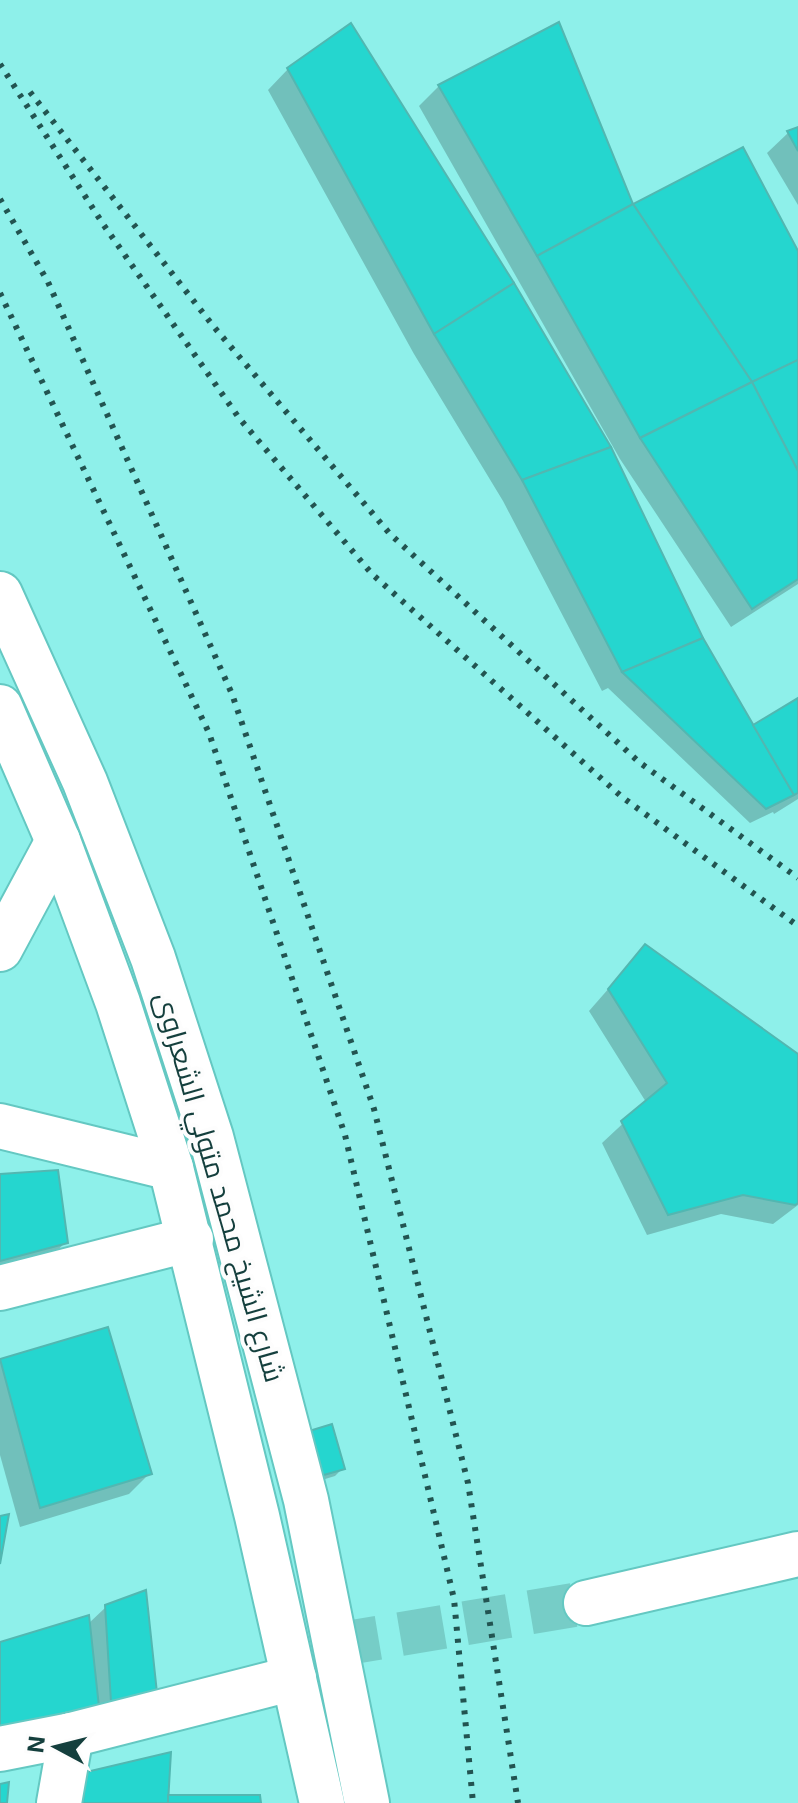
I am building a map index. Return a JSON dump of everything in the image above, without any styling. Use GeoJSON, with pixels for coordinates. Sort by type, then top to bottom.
{"type":"FeatureCollection","features":[{"type":"Feature","properties":{"kind":"street","name":"شارع الشيخ محمد متولي الشعراوى"},"geometry":{"type":"LineString","coordinates":[[0,594],[85,782],[153,958],[211,1137],[306,1500],[367,1803]]}},
{"type":"Feature","properties":{"kind":"street","name":"شارع الشيخ محمد متولي الشعراوى"},"geometry":{"type":"LineString","coordinates":[[0,707],[58,841],[118,1003],[171,1168],[191,1239],[322,1803]]}},
{"type":"Feature","properties":{"kind":"street"},"geometry":{"type":"LineString","coordinates":[[0,949],[58,841]]}},
{"type":"Feature","properties":{"kind":"street"},"geometry":{"type":"LineString","coordinates":[[0,1126],[171,1168]]}},
{"type":"Feature","properties":{"kind":"street"},"geometry":{"type":"LineString","coordinates":[[0,1288],[191,1239]]}},
{"type":"Feature","properties":{"kind":"street"},"geometry":{"type":"LineString","coordinates":[[586,1603],[798,1554]]}},
{"type":"Feature","properties":{"kind":"street"},"geometry":{"type":"LineString","coordinates":[[0,1749],[71,1735],[294,1678]]}},
{"type":"Feature","properties":{"kind":"street"},"geometry":{"type":"LineString","coordinates":[[59,1803],[71,1735]]}},
{"type":"Feature","properties":{"kind":"building"},"geometry":{"type":"Polygon","coordinates":[[[559,22],[633,204],[537,256],[438,85],[559,22]]]}},
{"type":"Feature","properties":{"kind":"building"},"geometry":{"type":"Polygon","coordinates":[[[351,23],[514,283],[434,334],[287,68],[351,23]]]}},
{"type":"Feature","properties":{"kind":"building"},"geometry":{"type":"Polygon","coordinates":[[[798,127],[798,151],[787,131],[798,127]]]}},
{"type":"Feature","properties":{"kind":"building"},"geometry":{"type":"Polygon","coordinates":[[[743,147],[798,251],[798,360],[752,382],[633,204],[743,147]]]}},
{"type":"Feature","properties":{"kind":"building"},"geometry":{"type":"Polygon","coordinates":[[[633,204],[752,382],[640,438],[537,256],[633,204]]]}},
{"type":"Feature","properties":{"kind":"building"},"geometry":{"type":"Polygon","coordinates":[[[514,283],[611,447],[522,480],[434,334],[514,283]]]}},
{"type":"Feature","properties":{"kind":"building"},"geometry":{"type":"Polygon","coordinates":[[[798,360],[798,471],[752,382],[798,360]]]}},
{"type":"Feature","properties":{"kind":"building"},"geometry":{"type":"Polygon","coordinates":[[[752,382],[798,471],[798,579],[752,609],[640,438],[752,382]]]}},
{"type":"Feature","properties":{"kind":"building"},"geometry":{"type":"Polygon","coordinates":[[[611,447],[703,638],[622,672],[522,480],[611,447]]]}},
{"type":"Feature","properties":{"kind":"building"},"geometry":{"type":"Polygon","coordinates":[[[703,638],[794,795],[766,809],[622,672],[703,638]]]}},
{"type":"Feature","properties":{"kind":"building"},"geometry":{"type":"Polygon","coordinates":[[[798,698],[798,793],[794,795],[753,725],[798,698]]]}},
{"type":"Feature","properties":{"kind":"building"},"geometry":{"type":"Polygon","coordinates":[[[645,944],[798,1054],[798,1203],[795,1205],[743,1195],[668,1215],[621,1121],[667,1083],[608,989],[645,944]]]}},
{"type":"Feature","properties":{"kind":"building"},"geometry":{"type":"Polygon","coordinates":[[[58,1170],[68,1243],[0,1261],[0,1174],[58,1170]]]}},
{"type":"Feature","properties":{"kind":"building"},"geometry":{"type":"Polygon","coordinates":[[[108,1327],[152,1474],[40,1508],[0,1359],[108,1327]]]}},
{"type":"Feature","properties":{"kind":"building"},"geometry":{"type":"Polygon","coordinates":[[[332,1424],[345,1469],[306,1480],[293,1436],[332,1424]]]}},
{"type":"Feature","properties":{"kind":"building"},"geometry":{"type":"Polygon","coordinates":[[[9,1514],[0,1564],[0,1516],[9,1514]]]}},
{"type":"Feature","properties":{"kind":"building"},"geometry":{"type":"Polygon","coordinates":[[[146,1590],[157,1693],[111,1702],[105,1605],[146,1590]]]}},
{"type":"Feature","properties":{"kind":"building"},"geometry":{"type":"Polygon","coordinates":[[[89,1615],[99,1707],[0,1727],[0,1642],[89,1615]]]}},
{"type":"Feature","properties":{"kind":"building"},"geometry":{"type":"Polygon","coordinates":[[[171,1752],[168,1803],[83,1803],[86,1772],[171,1752]]]}},
{"type":"Feature","properties":{"kind":"building"},"geometry":{"type":"Polygon","coordinates":[[[9,1782],[7,1803],[0,1803],[0,1784],[9,1782]]]}},
{"type":"Feature","properties":{"kind":"building"},"geometry":{"type":"Polygon","coordinates":[[[168,1795],[260,1795],[261,1803],[168,1803],[168,1795]]]}},
{"type":"Feature","properties":{"kind":"tunnel"},"geometry":{"type":"LineString","coordinates":[[335,1645],[586,1603]]}},
{"type":"Feature","properties":{"kind":"railway"},"geometry":{"type":"LineString","coordinates":[[0,64],[103,224],[239,418],[372,574],[622,797],[798,926]]}},
{"type":"Feature","properties":{"kind":"railway"},"geometry":{"type":"LineString","coordinates":[[30,92],[214,327],[390,534],[639,762],[798,878]]}},
{"type":"Feature","properties":{"kind":"railway"},"geometry":{"type":"LineString","coordinates":[[0,199],[48,282],[232,694],[374,1109],[468,1483],[518,1803]]}},
{"type":"Feature","properties":{"kind":"railway"},"geometry":{"type":"LineString","coordinates":[[0,293],[209,733],[345,1135],[454,1599],[473,1803]]}}]}
